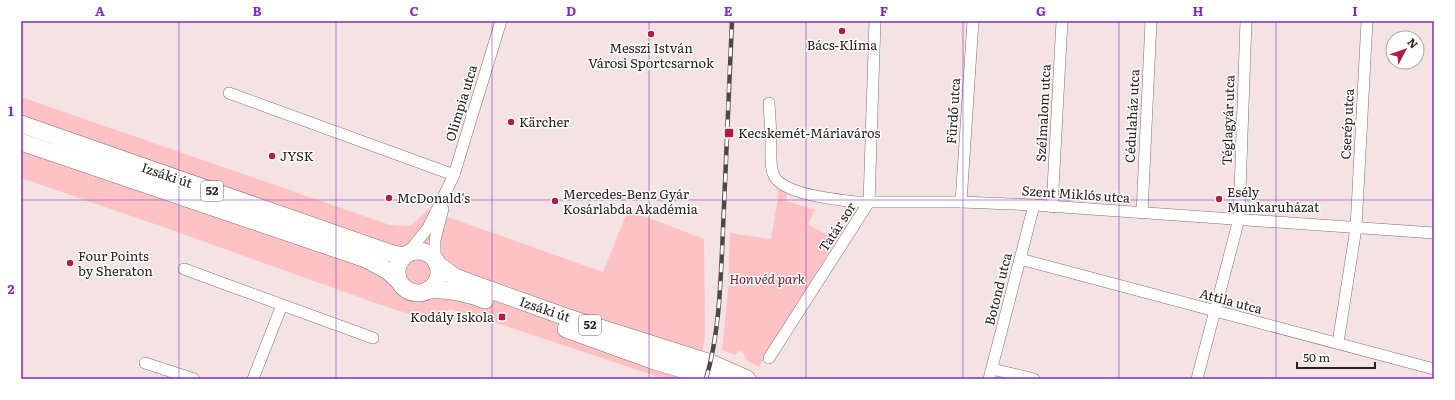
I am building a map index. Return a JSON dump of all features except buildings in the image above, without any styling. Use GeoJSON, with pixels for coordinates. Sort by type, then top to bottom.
{"type":"FeatureCollection","features":[{"type":"Feature","properties":{"kind":"main road","name":"Izsáki út"},"geometry":{"type":"LineString","coordinates":[[21,124],[382,251],[406,255]]}},
{"type":"Feature","properties":{"kind":"main road","name":"Izsáki út"},"geometry":{"type":"LineString","coordinates":[[21,142],[366,259],[388,271],[398,280]]}},
{"type":"Feature","properties":{"kind":"main road","name":"52"},"geometry":{"type":"LineString","coordinates":[[406,255],[414,251],[425,252],[431,256],[436,263]]}},
{"type":"Feature","properties":{"kind":"main road"},"geometry":{"type":"LineString","coordinates":[[398,280],[397,268],[400,261],[406,255]]}},
{"type":"Feature","properties":{"kind":"main road","name":"Izsáki út"},"geometry":{"type":"LineString","coordinates":[[436,263],[455,277],[465,281],[566,317],[711,363],[747,379]]}},
{"type":"Feature","properties":{"kind":"main road"},"geometry":{"type":"LineString","coordinates":[[428,290],[434,285],[438,278],[436,263]]}},
{"type":"Feature","properties":{"kind":"main road","name":"52"},"geometry":{"type":"LineString","coordinates":[[398,280],[402,287],[409,291],[417,293],[428,290]]}},
{"type":"Feature","properties":{"kind":"main road","name":"Izsáki út"},"geometry":{"type":"LineString","coordinates":[[428,290],[451,291],[474,296],[652,360],[715,379]]}},
{"type":"Feature","properties":{"kind":"street","name":"Olimpia utca"},"geometry":{"type":"LineString","coordinates":[[406,255],[428,228],[454,175],[501,21]]}},
{"type":"Feature","properties":{"kind":"street","name":"Tatár sor"},"geometry":{"type":"LineString","coordinates":[[769,358],[869,202],[875,21]]}},
{"type":"Feature","properties":{"kind":"street","name":"Fürdő utca"},"geometry":{"type":"LineString","coordinates":[[961,202],[973,21]]}},
{"type":"Feature","properties":{"kind":"street","name":"Szélmalom utca"},"geometry":{"type":"LineString","coordinates":[[1052,207],[1062,21]]}},
{"type":"Feature","properties":{"kind":"street","name":"Cédulaház utca"},"geometry":{"type":"LineString","coordinates":[[1142,213],[1151,21]]}},
{"type":"Feature","properties":{"kind":"street","name":"Téglagyár utca"},"geometry":{"type":"LineString","coordinates":[[1197,379],[1239,220],[1246,21]]}},
{"type":"Feature","properties":{"kind":"street","name":"Cserép utca"},"geometry":{"type":"LineString","coordinates":[[1338,343],[1356,228],[1367,21]]}},
{"type":"Feature","properties":{"kind":"street"},"geometry":{"type":"LineString","coordinates":[[229,93],[454,175]]}},
{"type":"Feature","properties":{"kind":"street","name":"Szent Miklós utca"},"geometry":{"type":"LineString","coordinates":[[769,103],[771,166],[775,179],[793,190],[828,198],[869,202],[961,202],[1034,205],[1434,233]]}},
{"type":"Feature","properties":{"kind":"street","name":"Olimpia utca"},"geometry":{"type":"LineString","coordinates":[[436,263],[435,240],[446,193]]}},
{"type":"Feature","properties":{"kind":"street","name":"Botond utca"},"geometry":{"type":"LineString","coordinates":[[990,374],[1034,205]]}},
{"type":"Feature","properties":{"kind":"street","name":"Attila utca"},"geometry":{"type":"LineString","coordinates":[[1020,259],[1338,343],[1434,370]]}},
{"type":"Feature","properties":{"kind":"street"},"geometry":{"type":"LineString","coordinates":[[184,269],[373,338]]}},
{"type":"Feature","properties":{"kind":"street"},"geometry":{"type":"LineString","coordinates":[[253,379],[282,305]]}},
{"type":"Feature","properties":{"kind":"street"},"geometry":{"type":"LineString","coordinates":[[145,363],[194,379]]}},
{"type":"Feature","properties":{"kind":"street"},"geometry":{"type":"LineString","coordinates":[[990,374],[1034,379]]}},
{"type":"Feature","properties":{"kind":"green space"},"geometry":{"type":"Polygon","coordinates":[[[21,97],[390,225],[410,226],[428,210],[603,272],[628,210],[704,239],[705,336],[698,379],[664,379],[509,327],[450,309],[430,321],[21,178],[21,97]]]}},
{"type":"Feature","properties":{"kind":"green space","name":"Honvéd park"},"geometry":{"type":"Polygon","coordinates":[[[778,189],[787,192],[786,201],[815,210],[808,224],[836,240],[759,367],[745,359],[742,351],[735,355],[722,350],[728,289],[730,233],[771,239],[778,189]]]}},
{"type":"Feature","properties":{"kind":"railway"},"geometry":{"type":"LineString","coordinates":[[706,379],[716,332],[719,300],[732,21]]}},
{"type":"Feature","properties":{"kind":"place","name":"Bács-Klíma"},"geometry":{"type":"Point","coordinates":[842,31]}},
{"type":"Feature","properties":{"kind":"place","name":"Messzi István Városi Sportcsarnok"},"geometry":{"type":"Point","coordinates":[651,34]}},
{"type":"Feature","properties":{"kind":"place","name":"Kärcher"},"geometry":{"type":"Point","coordinates":[511,122]}},
{"type":"Feature","properties":{"kind":"place","name":"Kecskemét-Máriaváros"},"geometry":{"type":"Point","coordinates":[729,133]}},
{"type":"Feature","properties":{"kind":"place","name":"JYSK"},"geometry":{"type":"Point","coordinates":[272,156]}},
{"type":"Feature","properties":{"kind":"place","name":"McDonald's"},"geometry":{"type":"Point","coordinates":[389,198]}},
{"type":"Feature","properties":{"kind":"place","name":"Esély Munkaruházat"},"geometry":{"type":"Point","coordinates":[1219,199]}},
{"type":"Feature","properties":{"kind":"place","name":"Mercedes-Benz Gyár Kosárlabda Akadémia"},"geometry":{"type":"Point","coordinates":[555,201]}},
{"type":"Feature","properties":{"kind":"place","name":"Four Points by Sheraton"},"geometry":{"type":"Point","coordinates":[70,263]}},
{"type":"Feature","properties":{"kind":"place","name":"Kodály Iskola"},"geometry":{"type":"Point","coordinates":[502,317]}}]}
